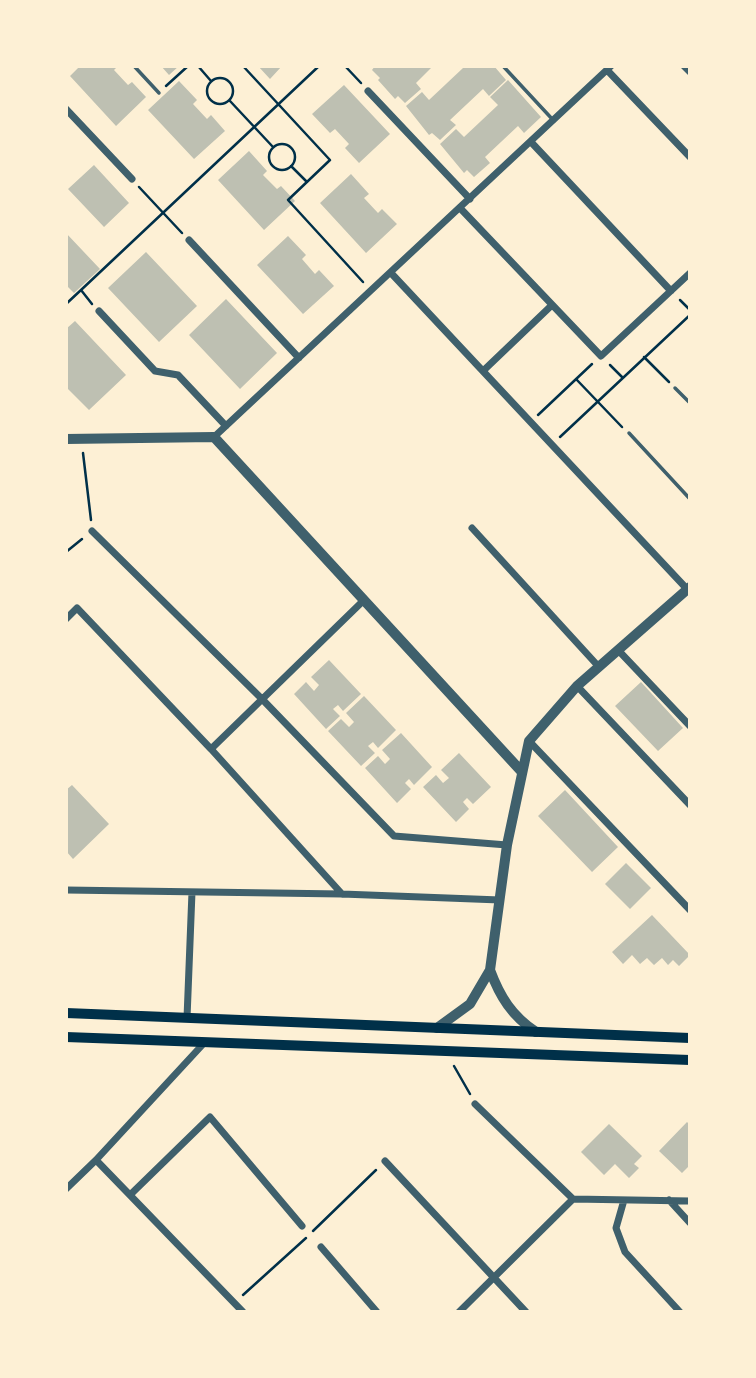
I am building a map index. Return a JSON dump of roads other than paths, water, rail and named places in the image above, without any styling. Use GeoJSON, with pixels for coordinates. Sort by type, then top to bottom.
{"type":"FeatureCollection","features":[{"type":"Feature","properties":{"kind":"main road"},"geometry":{"type":"LineString","coordinates":[[66,1013],[690,1038]]}},
{"type":"Feature","properties":{"kind":"main road"},"geometry":{"type":"LineString","coordinates":[[66,1037],[690,1060]]}},
{"type":"Feature","properties":{"kind":"street"},"geometry":{"type":"LineString","coordinates":[[684,66],[690,72]]}},
{"type":"Feature","properties":{"kind":"street"},"geometry":{"type":"LineString","coordinates":[[66,439],[214,438],[609,68],[690,157]]}},
{"type":"Feature","properties":{"kind":"street"},"geometry":{"type":"LineString","coordinates":[[368,91],[470,199]]}},
{"type":"Feature","properties":{"kind":"street"},"geometry":{"type":"LineString","coordinates":[[66,109],[132,179]]}},
{"type":"Feature","properties":{"kind":"street"},"geometry":{"type":"LineString","coordinates":[[531,142],[671,291]]}},
{"type":"Feature","properties":{"kind":"street"},"geometry":{"type":"LineString","coordinates":[[460,208],[601,356],[690,273]]}},
{"type":"Feature","properties":{"kind":"street"},"geometry":{"type":"LineString","coordinates":[[189,240],[299,358]]}},
{"type":"Feature","properties":{"kind":"street"},"geometry":{"type":"LineString","coordinates":[[391,273],[688,588],[577,687],[529,741],[507,845],[490,970],[470,1004],[436,1028]]}},
{"type":"Feature","properties":{"kind":"street"},"geometry":{"type":"LineString","coordinates":[[483,372],[552,305]]}},
{"type":"Feature","properties":{"kind":"street"},"geometry":{"type":"LineString","coordinates":[[99,312],[155,371],[178,375],[226,425]]}},
{"type":"Feature","properties":{"kind":"street"},"geometry":{"type":"LineString","coordinates":[[214,438],[522,772]]}},
{"type":"Feature","properties":{"kind":"street"},"geometry":{"type":"LineString","coordinates":[[472,528],[599,667]]}},
{"type":"Feature","properties":{"kind":"street"},"geometry":{"type":"LineString","coordinates":[[92,531],[262,699],[394,836],[507,845]]}},
{"type":"Feature","properties":{"kind":"street"},"geometry":{"type":"LineString","coordinates":[[211,749],[363,601]]}},
{"type":"Feature","properties":{"kind":"street"},"geometry":{"type":"LineString","coordinates":[[66,619],[77,608],[211,749],[342,894]]}},
{"type":"Feature","properties":{"kind":"street"},"geometry":{"type":"LineString","coordinates":[[618,650],[690,726]]}},
{"type":"Feature","properties":{"kind":"street"},"geometry":{"type":"LineString","coordinates":[[577,687],[690,805]]}},
{"type":"Feature","properties":{"kind":"street"},"geometry":{"type":"LineString","coordinates":[[529,741],[690,910]]}},
{"type":"Feature","properties":{"kind":"street"},"geometry":{"type":"LineString","coordinates":[[66,890],[342,894],[500,900]]}},
{"type":"Feature","properties":{"kind":"street"},"geometry":{"type":"LineString","coordinates":[[187,1018],[192,892]]}},
{"type":"Feature","properties":{"kind":"street"},"geometry":{"type":"LineString","coordinates":[[490,970],[504,1003],[537,1033]]}},
{"type":"Feature","properties":{"kind":"street"},"geometry":{"type":"LineString","coordinates":[[66,1189],[205,1042]]}},
{"type":"Feature","properties":{"kind":"street"},"geometry":{"type":"LineString","coordinates":[[475,1104],[573,1199],[690,1201]]}},
{"type":"Feature","properties":{"kind":"street"},"geometry":{"type":"LineString","coordinates":[[130,1195],[210,1117],[302,1226]]}},
{"type":"Feature","properties":{"kind":"street"},"geometry":{"type":"LineString","coordinates":[[96,1160],[243,1311]]}},
{"type":"Feature","properties":{"kind":"street"},"geometry":{"type":"LineString","coordinates":[[385,1161],[526,1311]]}},
{"type":"Feature","properties":{"kind":"street"},"geometry":{"type":"LineString","coordinates":[[459,1311],[573,1199]]}},
{"type":"Feature","properties":{"kind":"street"},"geometry":{"type":"LineString","coordinates":[[624,1200],[616,1228],[625,1252],[680,1311]]}},
{"type":"Feature","properties":{"kind":"street"},"geometry":{"type":"LineString","coordinates":[[669,1200],[690,1223]]}},
{"type":"Feature","properties":{"kind":"street"},"geometry":{"type":"LineString","coordinates":[[321,1247],[377,1311]]}},
{"type":"Feature","properties":{"kind":"lane"},"geometry":{"type":"LineString","coordinates":[[134,66],[159,93]]}},
{"type":"Feature","properties":{"kind":"lane"},"geometry":{"type":"LineString","coordinates":[[503,66],[554,121]]}},
{"type":"Feature","properties":{"kind":"lane"},"geometry":{"type":"LineString","coordinates":[[675,388],[690,403]]}},
{"type":"Feature","properties":{"kind":"lane"},"geometry":{"type":"LineString","coordinates":[[628,433],[690,499]]}}]}
